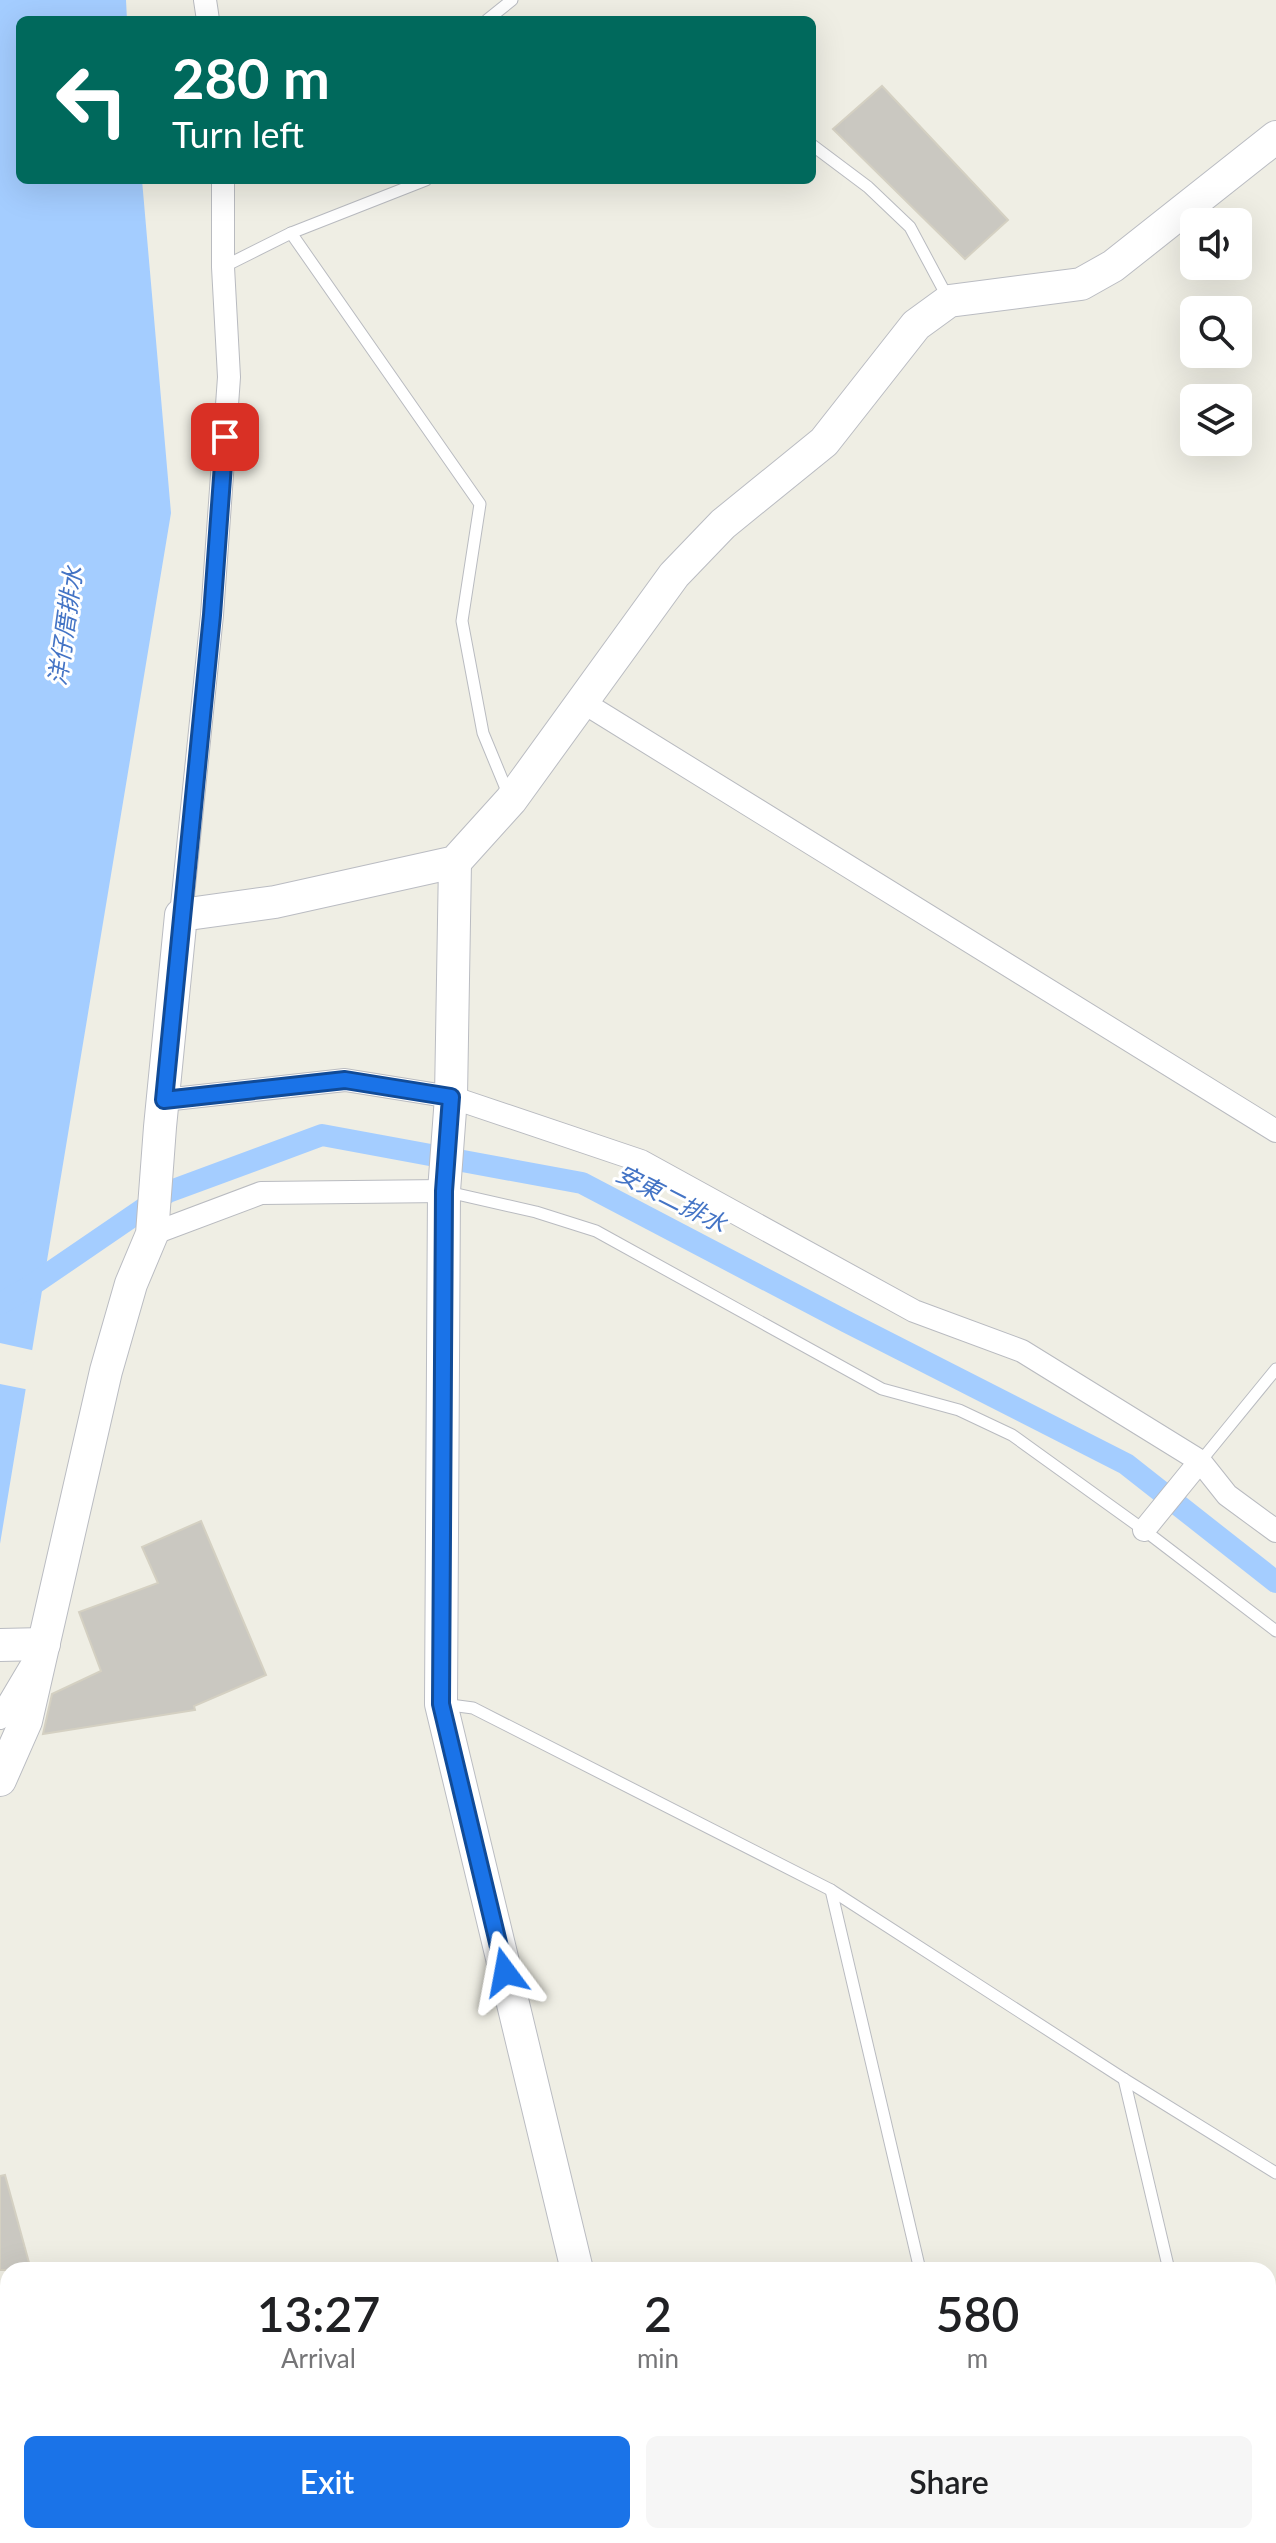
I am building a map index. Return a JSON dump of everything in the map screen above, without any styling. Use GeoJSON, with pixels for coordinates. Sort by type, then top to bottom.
{"type":"FeatureCollection","features":[{"type":"Feature","properties":{"kind":"street"},"geometry":{"type":"LineString","coordinates":[[181,915],[275,902],[455,862],[511,800],[674,575],[723,524],[824,442],[916,325],[949,301],[1081,284],[1113,266],[1276,137]]}},
{"type":"Feature","properties":{"kind":"street"},"geometry":{"type":"LineString","coordinates":[[0,1780],[26,1721],[106,1371],[131,1284],[152,1234],[212,615],[229,377],[223,267],[223,184]]}},
{"type":"Feature","properties":{"kind":"street"},"geometry":{"type":"LineString","coordinates":[[581,701],[1276,1131]]}},
{"type":"Feature","properties":{"kind":"street"},"geometry":{"type":"LineString","coordinates":[[455,862],[450,1106],[444,1183],[441,1704],[575,2262]]}},
{"type":"Feature","properties":{"kind":"street"},"geometry":{"type":"LineString","coordinates":[[162,1114],[345,1080],[450,1106],[641,1161],[914,1311],[1022,1351],[1196,1466],[1227,1495],[1276,1531]]}},
{"type":"Feature","properties":{"kind":"street"},"geometry":{"type":"LineString","coordinates":[[152,1234],[261,1193],[444,1183]]}},
{"type":"Feature","properties":{"kind":"street"},"geometry":{"type":"LineString","coordinates":[[1144,1530],[1196,1466]]}},
{"type":"Feature","properties":{"kind":"street"},"geometry":{"type":"LineString","coordinates":[[0,1645],[44,1644]]}},
{"type":"Feature","properties":{"kind":"street"},"geometry":{"type":"LineString","coordinates":[[0,1718],[44,1644]]}},
{"type":"Feature","properties":{"kind":"lane"},"geometry":{"type":"LineString","coordinates":[[492,16],[512,0]]}},
{"type":"Feature","properties":{"kind":"lane"},"geometry":{"type":"LineString","coordinates":[[816,148],[868,187],[910,227],[949,301]]}},
{"type":"Feature","properties":{"kind":"lane"},"geometry":{"type":"LineString","coordinates":[[223,267],[291,233],[416,184]]}},
{"type":"Feature","properties":{"kind":"lane"},"geometry":{"type":"LineString","coordinates":[[291,233],[480,504],[462,621],[483,733],[511,800]]}},
{"type":"Feature","properties":{"kind":"lane"},"geometry":{"type":"LineString","coordinates":[[444,1183],[596,1231],[882,1389],[959,1410],[1012,1435],[1144,1530],[1276,1631]]}},
{"type":"Feature","properties":{"kind":"lane"},"geometry":{"type":"LineString","coordinates":[[1196,1466],[1276,1369]]}},
{"type":"Feature","properties":{"kind":"lane"},"geometry":{"type":"LineString","coordinates":[[441,1704],[473,1708],[831,1890],[1276,2173]]}},
{"type":"Feature","properties":{"kind":"lane"},"geometry":{"type":"LineString","coordinates":[[831,1890],[918,2262]]}},
{"type":"Feature","properties":{"kind":"lane"},"geometry":{"type":"LineString","coordinates":[[1124,2079],[1167,2262]]}},
{"type":"Feature","properties":{"kind":"water","name":"洋仔厝排水"},"geometry":{"type":"Polygon","coordinates":[[[0,0],[126,0],[127,16],[16,16],[16,184],[142,184],[171,513],[0,1544],[0,0]]]}},
{"type":"Feature","properties":{"kind":"pier"},"geometry":{"type":"Polygon","coordinates":[[[0,1343],[36,1351],[30,1390],[0,1384],[0,1343]]]}},
{"type":"Feature","properties":{"kind":"building"},"geometry":{"type":"Polygon","coordinates":[[[882,86],[1008,220],[965,259],[833,129],[882,86]]]}},
{"type":"Feature","properties":{"kind":"building"},"geometry":{"type":"Polygon","coordinates":[[[201,1521],[266,1675],[194,1706],[195,1710],[43,1734],[52,1694],[101,1671],[79,1612],[158,1583],[142,1547],[201,1521]]]}},
{"type":"Feature","properties":{"kind":"building"},"geometry":{"type":"Polygon","coordinates":[[[5,2175],[29,2262],[0,2262],[0,2176],[5,2175]]]}},
{"type":"Feature","properties":{"kind":"waterway","name":"安東二排水"},"geometry":{"type":"LineString","coordinates":[[0,1304],[168,1192],[322,1135],[582,1183],[1126,1464],[1276,1582]]}},
{"type":"Feature","properties":{"kind":"route"},"geometry":{"type":"LineString","coordinates":[[225,437],[212,615],[164,1100],[345,1080],[451,1097],[444,1191],[441,1704],[505,1972]]}}]}
